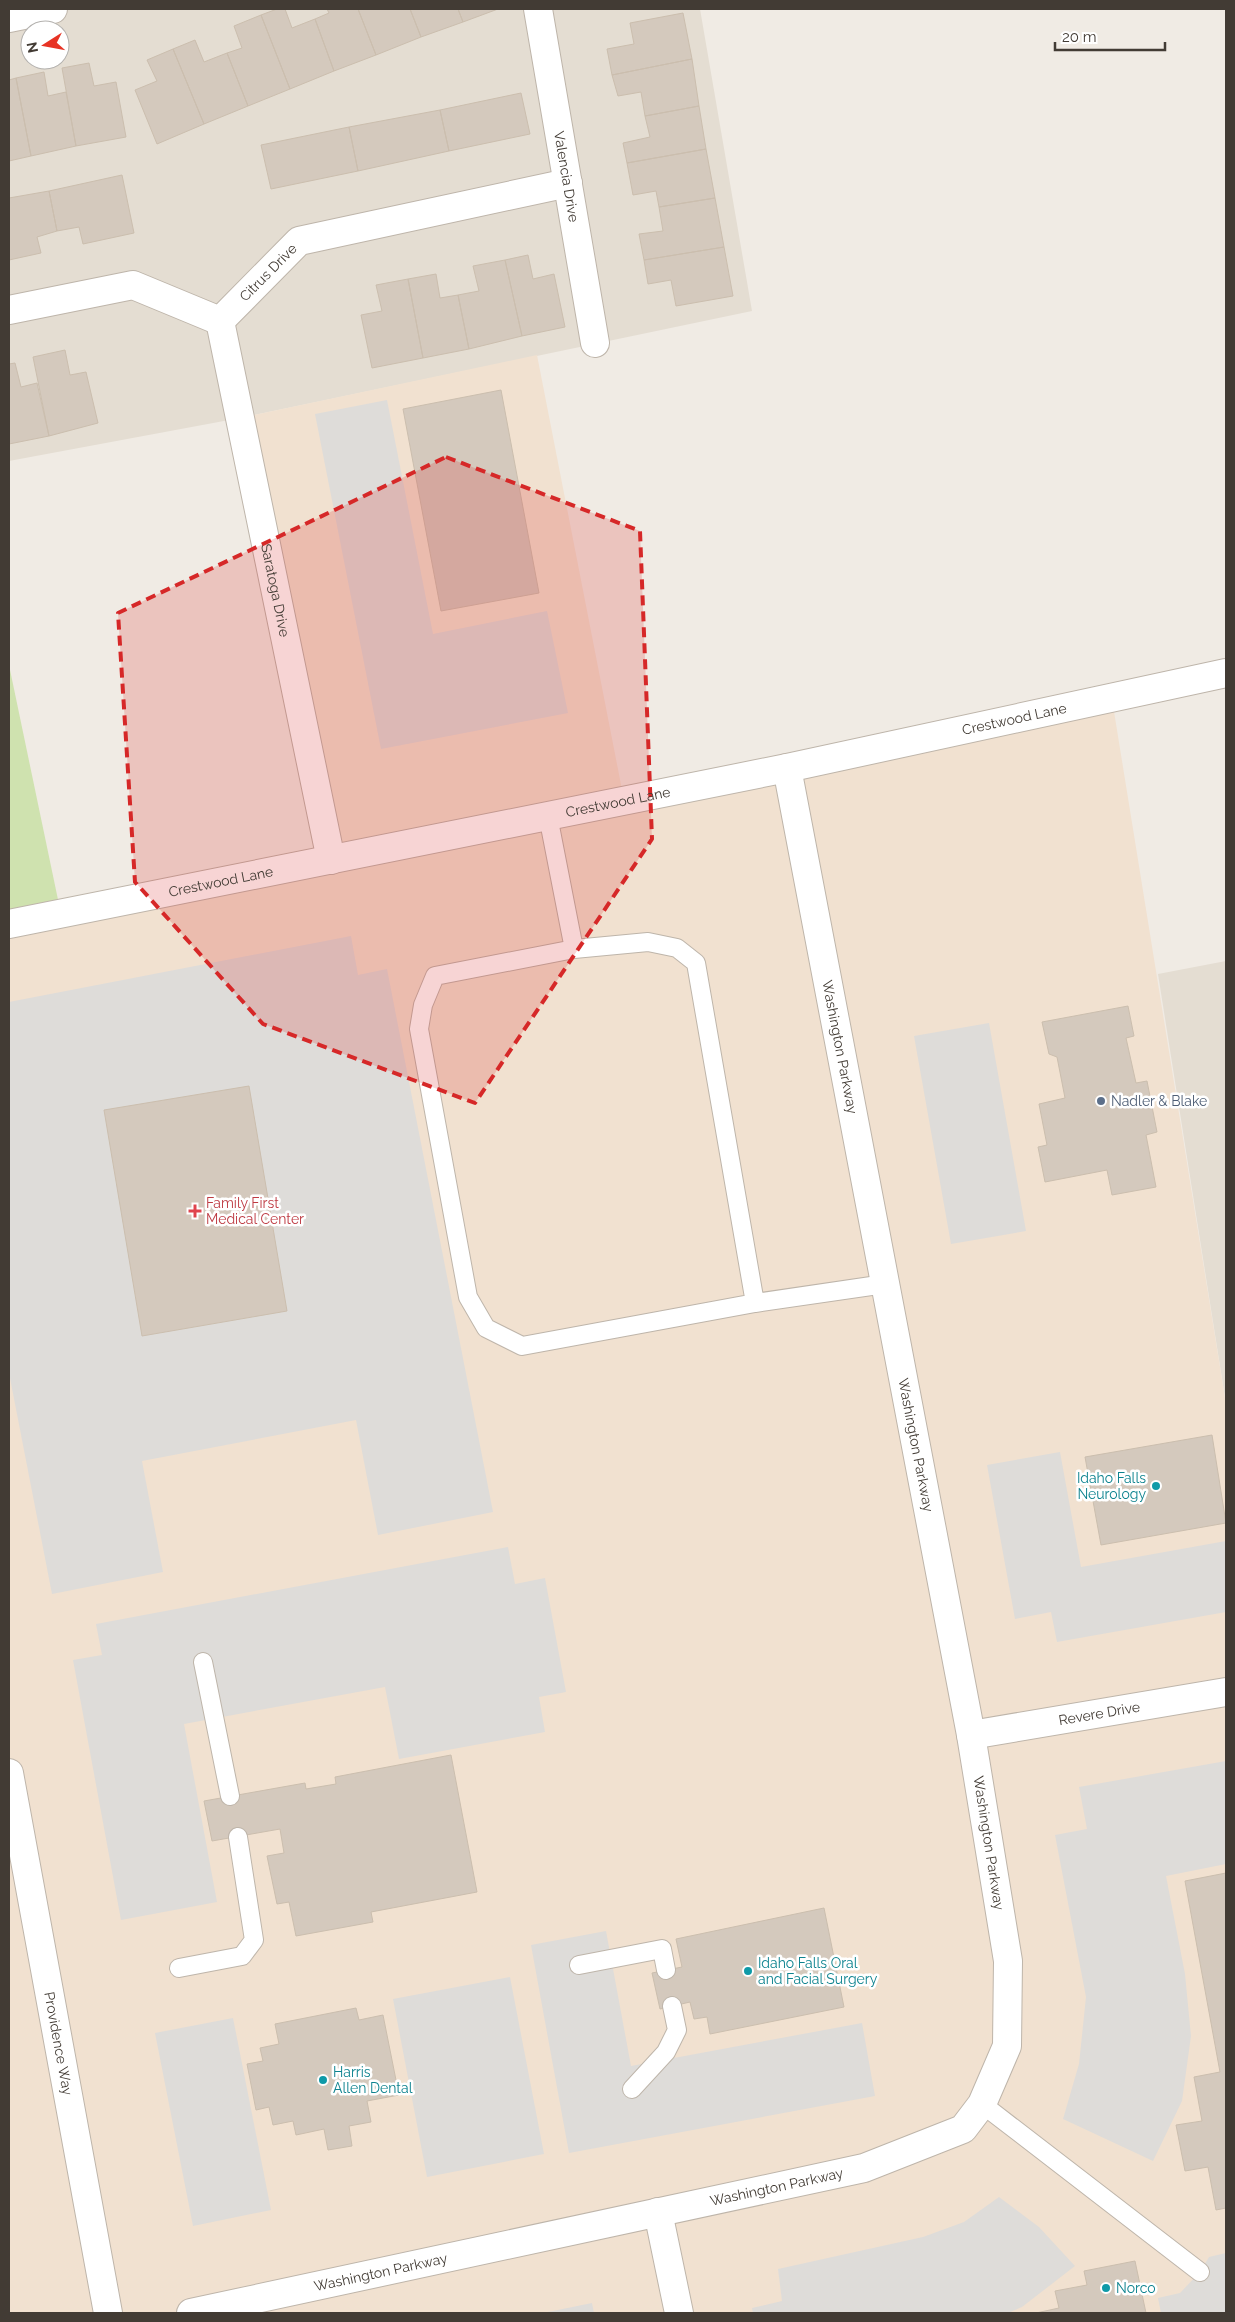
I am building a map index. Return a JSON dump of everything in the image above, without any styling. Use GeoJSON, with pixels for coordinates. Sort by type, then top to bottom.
{"type":"FeatureCollection","features":[{"type":"Feature","properties":{"kind":"street"},"geometry":{"type":"LineString","coordinates":[[9,18],[53,9]]}},
{"type":"Feature","properties":{"kind":"street","name":"Valencia Drive"},"geometry":{"type":"LineString","coordinates":[[538,9],[595,343]]}},
{"type":"Feature","properties":{"kind":"street","name":"Citrus Drive"},"geometry":{"type":"LineString","coordinates":[[220,321],[299,241],[568,183]]}},
{"type":"Feature","properties":{"kind":"street"},"geometry":{"type":"LineString","coordinates":[[9,310],[133,285],[220,321]]}},
{"type":"Feature","properties":{"kind":"street","name":"Saratoga Drive"},"geometry":{"type":"LineString","coordinates":[[220,321],[331,860]]}},
{"type":"Feature","properties":{"kind":"street","name":"Crestwood Lane"},"geometry":{"type":"LineString","coordinates":[[9,924],[787,768],[1226,673]]}},
{"type":"Feature","properties":{"kind":"street","name":"Washington Parkway"},"geometry":{"type":"LineString","coordinates":[[191,2313],[864,2168],[963,2129],[982,2104],[1007,2046],[1008,1961],[971,1735],[787,768]]}},
{"type":"Feature","properties":{"kind":"street","name":"Revere Drive"},"geometry":{"type":"LineString","coordinates":[[971,1735],[1226,1692]]}},
{"type":"Feature","properties":{"kind":"street","name":"Providence Way"},"geometry":{"type":"LineString","coordinates":[[9,1773],[108,2313]]}},
{"type":"Feature","properties":{"kind":"street"},"geometry":{"type":"LineString","coordinates":[[658,2212],[678,2313]]}},
{"type":"Feature","properties":{"kind":"lane"},"geometry":{"type":"LineString","coordinates":[[548,816],[574,949]]}},
{"type":"Feature","properties":{"kind":"lane"},"geometry":{"type":"LineString","coordinates":[[755,1303],[696,963],[677,948],[648,942],[574,949],[435,976],[423,1004],[419,1029],[468,1297],[486,1328],[522,1346],[755,1303],[885,1284]]}},
{"type":"Feature","properties":{"kind":"lane"},"geometry":{"type":"LineString","coordinates":[[203,1662],[230,1796]]}},
{"type":"Feature","properties":{"kind":"lane"},"geometry":{"type":"LineString","coordinates":[[179,1968],[242,1956],[254,1940],[238,1837]]}},
{"type":"Feature","properties":{"kind":"lane"},"geometry":{"type":"LineString","coordinates":[[579,1965],[662,1949],[666,1970]]}},
{"type":"Feature","properties":{"kind":"lane"},"geometry":{"type":"LineString","coordinates":[[632,2089],[666,2052],[677,2030],[672,2006]]}},
{"type":"Feature","properties":{"kind":"lane"},"geometry":{"type":"LineString","coordinates":[[982,2104],[1200,2272]]}},
{"type":"Feature","properties":{"kind":"highlighted area"},"geometry":{"type":"Polygon","coordinates":[[[446,457],[640,531],[652,839],[475,1103],[263,1024],[135,882],[118,613],[446,457]]]}},
{"type":"Feature","properties":{"kind":"shaded area"},"geometry":{"type":"Polygon","coordinates":[[[9,9],[700,9],[752,311],[240,418],[9,461],[9,9]]]}},
{"type":"Feature","properties":{"kind":"shaded area"},"geometry":{"type":"Polygon","coordinates":[[[537,355],[624,800],[1112,699],[1226,1404],[1226,2313],[9,2313],[9,924],[331,860],[240,418],[537,355]]]}},
{"type":"Feature","properties":{"kind":"shaded area"},"geometry":{"type":"Polygon","coordinates":[[[387,400],[433,634],[547,611],[568,713],[381,749],[315,414],[387,400]]]}},
{"type":"Feature","properties":{"kind":"shaded area"},"geometry":{"type":"Polygon","coordinates":[[[351,936],[358,975],[387,969],[493,1512],[378,1535],[356,1420],[142,1461],[163,1572],[52,1594],[9,1373],[9,1002],[351,936]]]}},
{"type":"Feature","properties":{"kind":"shaded area"},"geometry":{"type":"Polygon","coordinates":[[[1226,961],[1226,1404],[1158,974],[1226,961]]]}},
{"type":"Feature","properties":{"kind":"shaded area"},"geometry":{"type":"Polygon","coordinates":[[[989,1023],[1026,1231],[951,1244],[914,1036],[989,1023]]]}},
{"type":"Feature","properties":{"kind":"shaded area"},"geometry":{"type":"Polygon","coordinates":[[[1060,1452],[1081,1567],[1226,1541],[1226,1612],[1057,1642],[1051,1612],[1015,1619],[987,1465],[1060,1452]]]}},
{"type":"Feature","properties":{"kind":"shaded area"},"geometry":{"type":"Polygon","coordinates":[[[508,1547],[515,1584],[545,1578],[566,1692],[539,1697],[545,1732],[399,1759],[385,1687],[184,1724],[217,1902],[121,1920],[73,1660],[102,1655],[96,1624],[508,1547]]]}},
{"type":"Feature","properties":{"kind":"shaded area"},"geometry":{"type":"Polygon","coordinates":[[[1226,1761],[1226,1864],[1166,1876],[1185,1974],[1191,2036],[1182,2101],[1153,2161],[1063,2119],[1079,2064],[1086,1997],[1055,1835],[1087,1829],[1079,1787],[1226,1761]]]}},
{"type":"Feature","properties":{"kind":"shaded area"},"geometry":{"type":"Polygon","coordinates":[[[606,1931],[631,2066],[862,2023],[875,2096],[569,2153],[531,1945],[606,1931]]]}},
{"type":"Feature","properties":{"kind":"shaded area"},"geometry":{"type":"Polygon","coordinates":[[[510,1977],[544,2154],[427,2177],[393,1999],[510,1977]]]}},
{"type":"Feature","properties":{"kind":"shaded area"},"geometry":{"type":"Polygon","coordinates":[[[233,2018],[271,2210],[193,2226],[155,2033],[233,2018]]]}},
{"type":"Feature","properties":{"kind":"shaded area"},"geometry":{"type":"Polygon","coordinates":[[[999,2197],[1039,2227],[1075,2266],[1022,2307],[1008,2313],[753,2313],[752,2308],[782,2301],[778,2269],[923,2237],[964,2222],[999,2197]]]}},
{"type":"Feature","properties":{"kind":"shaded area"},"geometry":{"type":"Polygon","coordinates":[[[1226,2253],[1226,2313],[1161,2313],[1158,2298],[1180,2293],[1200,2272],[1209,2257],[1226,2253]]]}},
{"type":"Feature","properties":{"kind":"shaded area"},"geometry":{"type":"Polygon","coordinates":[[[592,2303],[594,2313],[543,2313],[592,2303]]]}},
{"type":"Feature","properties":{"kind":"green space"},"geometry":{"type":"Polygon","coordinates":[[[9,665],[61,914],[9,924],[9,665]]]}},
{"type":"Feature","properties":{"kind":"building"},"geometry":{"type":"Polygon","coordinates":[[[277,9],[285,9],[292,28],[315,19],[334,71],[290,89],[261,15],[277,9]]]}},
{"type":"Feature","properties":{"kind":"building"},"geometry":{"type":"Polygon","coordinates":[[[327,9],[358,9],[376,55],[334,71],[315,19],[329,13],[327,9]]]}},
{"type":"Feature","properties":{"kind":"building"},"geometry":{"type":"Polygon","coordinates":[[[358,9],[410,9],[421,37],[376,55],[358,9]]]}},
{"type":"Feature","properties":{"kind":"building"},"geometry":{"type":"Polygon","coordinates":[[[410,9],[458,9],[463,22],[421,37],[410,9]]]}},
{"type":"Feature","properties":{"kind":"building"},"geometry":{"type":"Polygon","coordinates":[[[458,9],[498,9],[463,22],[458,9]]]}},
{"type":"Feature","properties":{"kind":"building"},"geometry":{"type":"Polygon","coordinates":[[[683,13],[692,59],[612,75],[607,49],[634,44],[630,23],[683,13]]]}},
{"type":"Feature","properties":{"kind":"building"},"geometry":{"type":"Polygon","coordinates":[[[261,15],[290,89],[248,106],[227,53],[242,48],[234,26],[261,15]]]}},
{"type":"Feature","properties":{"kind":"building"},"geometry":{"type":"Polygon","coordinates":[[[195,40],[204,62],[227,53],[248,106],[204,124],[173,49],[195,40]]]}},
{"type":"Feature","properties":{"kind":"building"},"geometry":{"type":"Polygon","coordinates":[[[173,49],[204,124],[157,144],[135,90],[157,81],[147,60],[173,49]]]}},
{"type":"Feature","properties":{"kind":"building"},"geometry":{"type":"Polygon","coordinates":[[[692,59],[699,106],[645,116],[641,92],[618,96],[612,75],[692,59]]]}},
{"type":"Feature","properties":{"kind":"building"},"geometry":{"type":"Polygon","coordinates":[[[89,63],[94,86],[116,82],[126,137],[76,146],[62,70],[70,70],[70,67],[89,63]]]}},
{"type":"Feature","properties":{"kind":"building"},"geometry":{"type":"Polygon","coordinates":[[[44,72],[48,96],[66,92],[76,146],[31,156],[16,78],[44,72]]]}},
{"type":"Feature","properties":{"kind":"building"},"geometry":{"type":"Polygon","coordinates":[[[16,78],[31,156],[9,161],[9,80],[16,78]]]}},
{"type":"Feature","properties":{"kind":"building"},"geometry":{"type":"Polygon","coordinates":[[[521,93],[530,134],[449,151],[440,110],[521,93]]]}},
{"type":"Feature","properties":{"kind":"building"},"geometry":{"type":"Polygon","coordinates":[[[699,106],[706,149],[627,163],[623,143],[650,137],[645,116],[699,106]]]}},
{"type":"Feature","properties":{"kind":"building"},"geometry":{"type":"Polygon","coordinates":[[[440,110],[449,151],[358,171],[349,127],[440,110]]]}},
{"type":"Feature","properties":{"kind":"building"},"geometry":{"type":"Polygon","coordinates":[[[349,127],[358,171],[271,189],[261,145],[349,127]]]}},
{"type":"Feature","properties":{"kind":"building"},"geometry":{"type":"Polygon","coordinates":[[[706,149],[715,198],[659,207],[656,191],[633,195],[627,163],[706,149]]]}},
{"type":"Feature","properties":{"kind":"building"},"geometry":{"type":"Polygon","coordinates":[[[122,175],[134,233],[83,244],[79,227],[57,231],[49,191],[122,175]]]}},
{"type":"Feature","properties":{"kind":"building"},"geometry":{"type":"Polygon","coordinates":[[[49,191],[57,231],[37,237],[41,253],[9,260],[9,198],[49,191]]]}},
{"type":"Feature","properties":{"kind":"building"},"geometry":{"type":"Polygon","coordinates":[[[715,198],[724,247],[644,260],[639,234],[663,231],[659,207],[715,198]]]}},
{"type":"Feature","properties":{"kind":"building"},"geometry":{"type":"Polygon","coordinates":[[[724,247],[733,296],[676,306],[671,280],[648,284],[644,260],[724,247]]]}},
{"type":"Feature","properties":{"kind":"building"},"geometry":{"type":"Polygon","coordinates":[[[528,255],[533,279],[554,274],[565,327],[522,336],[505,260],[528,255]]]}},
{"type":"Feature","properties":{"kind":"building"},"geometry":{"type":"Polygon","coordinates":[[[505,260],[522,336],[469,349],[458,295],[479,291],[473,266],[505,260]]]}},
{"type":"Feature","properties":{"kind":"building"},"geometry":{"type":"Polygon","coordinates":[[[436,274],[440,298],[458,295],[469,349],[423,358],[408,279],[436,274]]]}},
{"type":"Feature","properties":{"kind":"building"},"geometry":{"type":"Polygon","coordinates":[[[408,279],[423,358],[372,368],[361,315],[382,311],[376,285],[408,279]]]}},
{"type":"Feature","properties":{"kind":"building"},"geometry":{"type":"Polygon","coordinates":[[[65,350],[70,375],[86,372],[98,423],[49,436],[33,357],[65,350]]]}},
{"type":"Feature","properties":{"kind":"building"},"geometry":{"type":"Polygon","coordinates":[[[15,363],[21,387],[37,383],[49,436],[9,444],[9,364],[15,363]]]}},
{"type":"Feature","properties":{"kind":"building"},"geometry":{"type":"Polygon","coordinates":[[[501,390],[539,593],[441,611],[403,409],[501,390]]]}},
{"type":"Feature","properties":{"kind":"building","name":"Nadler & Blake"},"geometry":{"type":"Polygon","coordinates":[[[1128,1006],[1134,1036],[1126,1038],[1136,1083],[1147,1081],[1157,1132],[1146,1135],[1156,1187],[1112,1195],[1107,1170],[1045,1182],[1038,1147],[1047,1145],[1039,1104],[1065,1098],[1057,1057],[1049,1054],[1042,1022],[1128,1006]]]}},
{"type":"Feature","properties":{"kind":"building","name":"Family First Medical Center"},"geometry":{"type":"Polygon","coordinates":[[[249,1086],[287,1311],[142,1336],[104,1110],[249,1086]]]}},
{"type":"Feature","properties":{"kind":"building","name":"Idaho Falls Neurology"},"geometry":{"type":"Polygon","coordinates":[[[1212,1435],[1226,1523],[1101,1545],[1085,1457],[1212,1435]]]}},
{"type":"Feature","properties":{"kind":"building"},"geometry":{"type":"Polygon","coordinates":[[[451,1755],[477,1892],[371,1912],[373,1922],[296,1936],[289,1902],[277,1904],[267,1856],[284,1853],[280,1829],[212,1841],[204,1801],[305,1783],[306,1789],[336,1784],[335,1777],[451,1755]]]}},
{"type":"Feature","properties":{"kind":"building"},"geometry":{"type":"Polygon","coordinates":[[[1226,1873],[1226,2208],[1216,2210],[1208,2167],[1185,2171],[1176,2125],[1202,2121],[1194,2077],[1220,2072],[1185,1881],[1226,1873]]]}},
{"type":"Feature","properties":{"kind":"building","name":"Idaho Falls Oral and Facial Surgery"},"geometry":{"type":"Polygon","coordinates":[[[824,1908],[844,2007],[710,2034],[707,2017],[694,2019],[690,2002],[660,2009],[652,1973],[682,1967],[676,1939],[824,1908]]]}},
{"type":"Feature","properties":{"kind":"building","name":"Harris Allen Dental"},"geometry":{"type":"Polygon","coordinates":[[[356,2008],[359,2020],[383,2015],[399,2095],[367,2101],[371,2122],[349,2126],[352,2146],[328,2150],[324,2129],[296,2135],[293,2121],[273,2125],[269,2107],[256,2110],[247,2064],[263,2061],[260,2048],[279,2044],[275,2024],[356,2008]]]}},
{"type":"Feature","properties":{"kind":"building","name":"Norco"},"geometry":{"type":"Polygon","coordinates":[[[1135,2261],[1146,2313],[1036,2313],[1059,2308],[1055,2291],[1087,2285],[1084,2271],[1135,2261]]]}},
{"type":"Feature","properties":{"kind":"place","name":"Nadler & Blake"},"geometry":{"type":"Point","coordinates":[1101,1101]}},
{"type":"Feature","properties":{"kind":"place","name":"Family First Medical Center"},"geometry":{"type":"Point","coordinates":[195,1211]}},
{"type":"Feature","properties":{"kind":"place","name":"Idaho Falls Neurology"},"geometry":{"type":"Point","coordinates":[1156,1486]}},
{"type":"Feature","properties":{"kind":"place","name":"Idaho Falls Oral and Facial Surgery"},"geometry":{"type":"Point","coordinates":[748,1971]}},
{"type":"Feature","properties":{"kind":"place","name":"Harris Allen Dental"},"geometry":{"type":"Point","coordinates":[323,2080]}},
{"type":"Feature","properties":{"kind":"place","name":"Norco"},"geometry":{"type":"Point","coordinates":[1106,2288]}}]}
